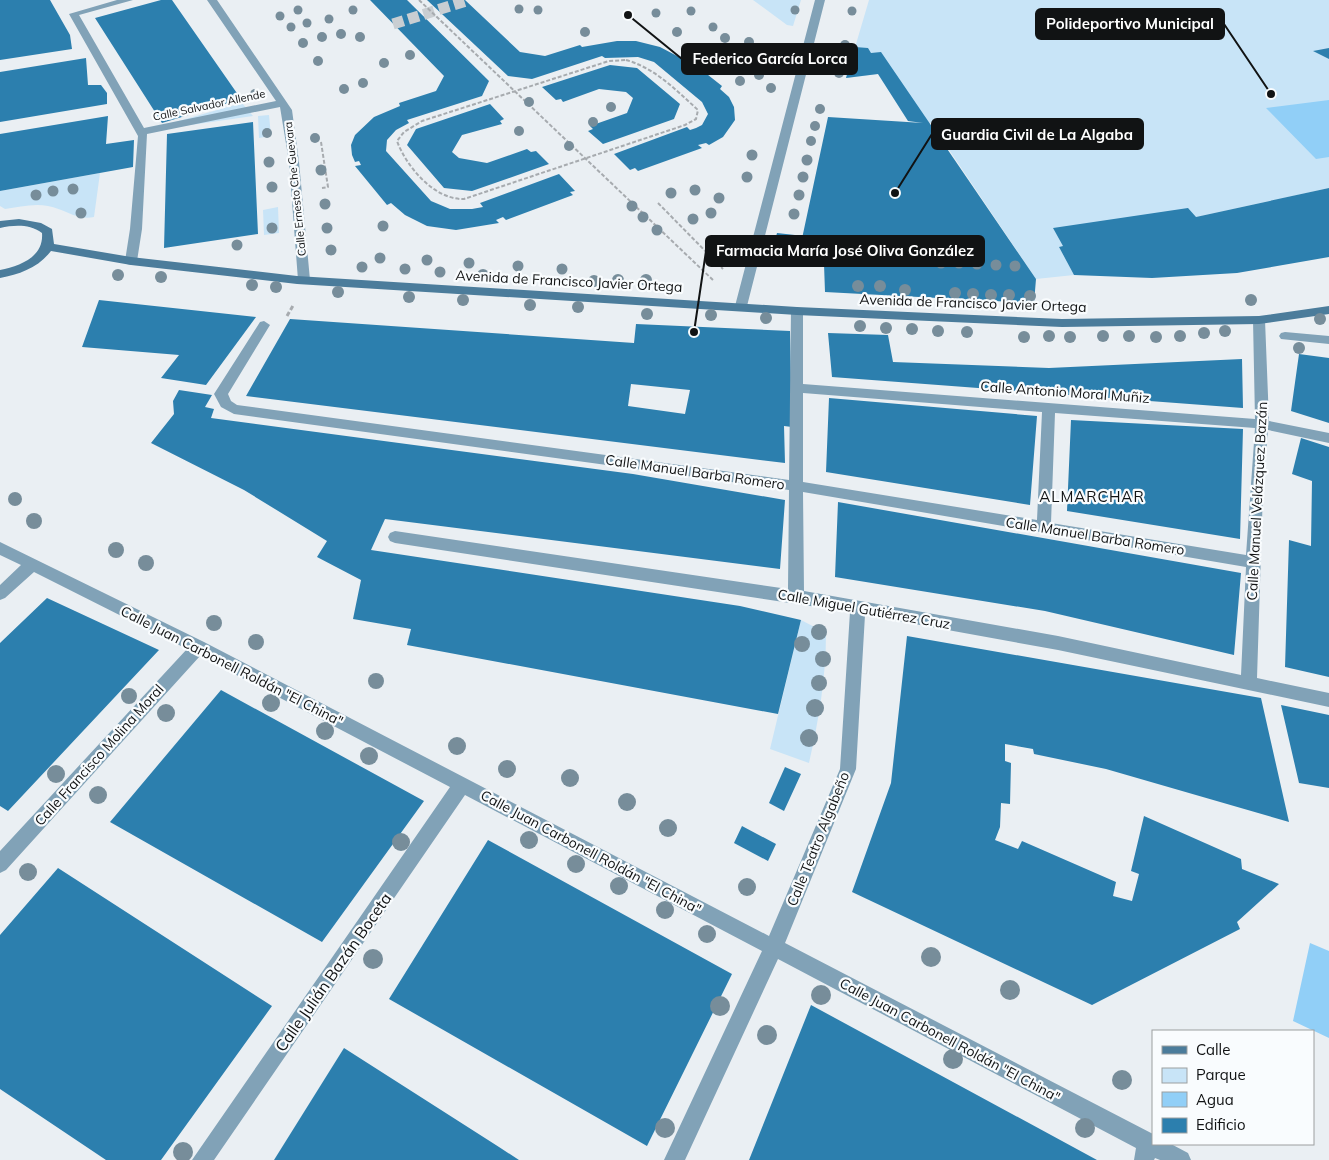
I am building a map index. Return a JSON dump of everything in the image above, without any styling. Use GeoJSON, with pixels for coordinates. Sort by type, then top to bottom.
{"type":"FeatureCollection","features":[{"type":"Feature","properties":{"kind":"street"},"geometry":{"type":"LineString","coordinates":[[128,0],[74,14],[141,132],[142,152],[136,229],[131,261]]}},
{"type":"Feature","properties":{"kind":"street","name":"Calle Ernesto Che Guevara"},"geometry":{"type":"LineString","coordinates":[[212,0],[287,110],[294,162],[304,280]]}},
{"type":"Feature","properties":{"kind":"street"},"geometry":{"type":"LineString","coordinates":[[741,306],[820,0]]}},
{"type":"Feature","properties":{"kind":"street","name":"Calle Salvador Allende"},"geometry":{"type":"LineString","coordinates":[[141,132],[282,103]]}},
{"type":"Feature","properties":{"kind":"street"},"geometry":{"type":"LineString","coordinates":[[0,225],[19,222],[41,227],[48,232],[50,239],[48,247],[30,264],[0,274]]}},
{"type":"Feature","properties":{"kind":"street","name":"Avenida de Francisco Javier Ortega"},"geometry":{"type":"LineString","coordinates":[[48,247],[131,261],[304,280],[797,311],[1062,324],[1259,320],[1329,310]]}},
{"type":"Feature","properties":{"kind":"street"},"geometry":{"type":"LineString","coordinates":[[796,596],[798,486],[797,311]]}},
{"type":"Feature","properties":{"kind":"street","name":"Calle Manuel Velázquez Bazán"},"geometry":{"type":"LineString","coordinates":[[1249,682],[1256,490],[1262,424],[1259,320]]}},
{"type":"Feature","properties":{"kind":"street","name":"Calle Manuel Barba Romero"},"geometry":{"type":"LineString","coordinates":[[264,325],[221,394],[226,404],[234,409],[798,486],[1254,562]]}},
{"type":"Feature","properties":{"kind":"street"},"geometry":{"type":"LineString","coordinates":[[1285,336],[1329,340]]}},
{"type":"Feature","properties":{"kind":"street","name":"Calle Antonio Moral Muñiz"},"geometry":{"type":"LineString","coordinates":[[796,388],[1262,424],[1329,438]]}},
{"type":"Feature","properties":{"kind":"street"},"geometry":{"type":"LineString","coordinates":[[1044,527],[1049,407]]}},
{"type":"Feature","properties":{"kind":"street","name":"Calle Miguel Gutiérrez Cruz"},"geometry":{"type":"LineString","coordinates":[[396,537],[796,596],[1058,643],[1329,700]]}},
{"type":"Feature","properties":{"kind":"street","name":"Calle Juan Carbonell Roldán \"El China\""},"geometry":{"type":"LineString","coordinates":[[0,548],[198,647],[774,947],[1146,1151],[1181,1160]]}},
{"type":"Feature","properties":{"kind":"street"},"geometry":{"type":"LineString","coordinates":[[0,594],[32,565]]}},
{"type":"Feature","properties":{"kind":"street","name":"Calle Teatro Algabeño"},"geometry":{"type":"LineString","coordinates":[[674,1160],[774,947],[848,769],[858,608]]}},
{"type":"Feature","properties":{"kind":"street","name":"Calle Francisco Molina Moral"},"geometry":{"type":"LineString","coordinates":[[0,864],[198,647]]}},
{"type":"Feature","properties":{"kind":"street","name":"Calle Julián Bazán Boceta"},"geometry":{"type":"LineString","coordinates":[[202,1160],[462,784]]}},
{"type":"Feature","properties":{"kind":"path"},"geometry":{"type":"LineString","coordinates":[[419,0],[741,306]]}},
{"type":"Feature","properties":{"kind":"path"},"geometry":{"type":"LineString","coordinates":[[626,60],[640,63],[698,110],[696,119],[685,125],[586,159],[474,197],[457,199],[442,194],[425,181],[400,150],[397,141],[404,132],[422,121],[609,61],[626,60]]}},
{"type":"Feature","properties":{"kind":"path"},"geometry":{"type":"LineString","coordinates":[[315,190],[328,187],[321,142]]}},
{"type":"Feature","properties":{"kind":"path"},"geometry":{"type":"LineString","coordinates":[[658,203],[726,271]]}},
{"type":"Feature","properties":{"kind":"path"},"geometry":{"type":"LineString","coordinates":[[283,323],[296,300]]}},
{"type":"Feature","properties":{"kind":"green space"},"geometry":{"type":"Polygon","coordinates":[[[753,0],[801,0],[793,26],[787,25],[753,0]]]}},
{"type":"Feature","properties":{"kind":"green space"},"geometry":{"type":"Polygon","coordinates":[[[869,0],[1329,0],[1329,188],[1059,247],[1074,275],[1036,279],[931,123],[908,121],[878,74],[846,78],[869,0]]]}},
{"type":"Feature","properties":{"kind":"green space"},"geometry":{"type":"Polygon","coordinates":[[[242,103],[253,116],[177,127],[175,122],[242,103]]]}},
{"type":"Feature","properties":{"kind":"green space"},"geometry":{"type":"Polygon","coordinates":[[[269,115],[271,136],[259,138],[258,116],[269,115]]]}},
{"type":"Feature","properties":{"kind":"green space"},"geometry":{"type":"Polygon","coordinates":[[[100,173],[94,217],[76,216],[54,207],[43,205],[5,209],[0,206],[0,191],[100,173]]]}},
{"type":"Feature","properties":{"kind":"green space"},"geometry":{"type":"Polygon","coordinates":[[[278,207],[279,233],[264,235],[263,210],[278,207]]]}},
{"type":"Feature","properties":{"kind":"green space"},"geometry":{"type":"Polygon","coordinates":[[[801,620],[826,633],[825,666],[821,698],[809,763],[770,749],[801,620]]]}},
{"type":"Feature","properties":{"kind":"water"},"geometry":{"type":"Polygon","coordinates":[[[1329,100],[1329,157],[1316,159],[1266,108],[1329,100]]]}},
{"type":"Feature","properties":{"kind":"water"},"geometry":{"type":"Polygon","coordinates":[[[1310,943],[1329,951],[1329,1038],[1293,1021],[1310,943]]]}},
{"type":"Feature","properties":{"kind":"building"},"geometry":{"type":"Polygon","coordinates":[[[0,0],[50,0],[70,35],[72,49],[0,60],[0,0]]]}},
{"type":"Feature","properties":{"kind":"building"},"geometry":{"type":"Polygon","coordinates":[[[161,0],[172,0],[241,99],[162,123],[95,18],[161,0]]]}},
{"type":"Feature","properties":{"kind":"building"},"geometry":{"type":"Polygon","coordinates":[[[370,0],[407,0],[489,81],[482,96],[407,120],[409,123],[396,130],[387,140],[386,151],[431,201],[450,209],[483,207],[480,203],[559,174],[575,191],[570,192],[573,195],[506,220],[503,217],[496,220],[499,223],[456,230],[427,226],[405,215],[391,203],[387,205],[355,166],[361,165],[359,161],[355,162],[352,155],[351,145],[355,135],[374,117],[400,106],[399,103],[436,91],[444,76],[370,0]]]}},
{"type":"Feature","properties":{"kind":"building"},"geometry":{"type":"Polygon","coordinates":[[[427,0],[465,0],[520,52],[545,56],[580,45],[582,47],[617,41],[636,41],[660,47],[679,57],[684,56],[722,86],[720,89],[729,97],[734,107],[735,120],[723,137],[709,145],[706,143],[698,145],[702,148],[638,171],[635,168],[630,170],[614,154],[687,127],[690,130],[702,125],[708,114],[702,102],[654,62],[638,57],[605,58],[602,56],[532,79],[508,76],[427,0]]]}},
{"type":"Feature","properties":{"kind":"building"},"geometry":{"type":"Polygon","coordinates":[[[855,47],[868,48],[871,53],[881,52],[1036,279],[1034,303],[825,292],[824,264],[797,262],[828,117],[923,123],[908,121],[878,74],[846,78],[855,47]]]}},
{"type":"Feature","properties":{"kind":"building"},"geometry":{"type":"Polygon","coordinates":[[[1329,48],[1329,59],[1313,51],[1329,48]]]}},
{"type":"Feature","properties":{"kind":"building"},"geometry":{"type":"Polygon","coordinates":[[[86,58],[88,85],[101,85],[107,93],[107,104],[0,122],[0,72],[86,58]]]}},
{"type":"Feature","properties":{"kind":"building"},"geometry":{"type":"Polygon","coordinates":[[[610,65],[637,68],[680,104],[674,119],[603,144],[588,131],[593,129],[590,126],[627,113],[633,98],[626,92],[599,89],[563,102],[561,99],[556,100],[542,87],[610,65]]]}},
{"type":"Feature","properties":{"kind":"building"},"geometry":{"type":"Polygon","coordinates":[[[490,104],[504,119],[500,121],[502,124],[462,135],[452,152],[459,158],[487,163],[527,149],[531,152],[536,151],[549,164],[472,191],[444,188],[407,145],[416,129],[490,104]]]}},
{"type":"Feature","properties":{"kind":"building"},"geometry":{"type":"Polygon","coordinates":[[[108,116],[106,144],[134,140],[133,167],[0,191],[0,134],[108,116]]]}},
{"type":"Feature","properties":{"kind":"building"},"geometry":{"type":"Polygon","coordinates":[[[253,122],[258,234],[164,248],[167,134],[253,122]]]}},
{"type":"Feature","properties":{"kind":"building"},"geometry":{"type":"Polygon","coordinates":[[[1329,188],[1329,257],[1237,273],[1152,278],[1074,275],[1059,247],[1063,246],[1053,228],[1188,208],[1196,217],[1329,188]]]}},
{"type":"Feature","properties":{"kind":"building"},"geometry":{"type":"Polygon","coordinates":[[[777,233],[795,235],[792,247],[774,244],[777,233]]]}},
{"type":"Feature","properties":{"kind":"building"},"geometry":{"type":"Polygon","coordinates":[[[99,300],[256,317],[206,385],[161,378],[179,355],[82,347],[99,300]]]}},
{"type":"Feature","properties":{"kind":"building"},"geometry":{"type":"Polygon","coordinates":[[[290,319],[634,343],[636,324],[790,331],[792,427],[784,426],[785,463],[246,396],[290,319]],[[631,384],[628,406],[685,414],[690,390],[631,384]]]}},
{"type":"Feature","properties":{"kind":"building"},"geometry":{"type":"Polygon","coordinates":[[[828,333],[888,335],[893,362],[1049,368],[1242,359],[1243,408],[832,377],[828,333]]]}},
{"type":"Feature","properties":{"kind":"building"},"geometry":{"type":"Polygon","coordinates":[[[1299,354],[1329,358],[1329,423],[1291,411],[1299,354]]]}},
{"type":"Feature","properties":{"kind":"building"},"geometry":{"type":"Polygon","coordinates":[[[179,390],[212,395],[205,407],[214,409],[211,418],[633,474],[785,500],[780,569],[385,519],[371,550],[740,606],[801,620],[778,714],[407,645],[411,629],[353,619],[361,580],[317,557],[327,541],[244,490],[151,443],[174,414],[173,401],[179,390]]]}},
{"type":"Feature","properties":{"kind":"building"},"geometry":{"type":"Polygon","coordinates":[[[829,398],[1037,416],[1030,505],[826,472],[829,398]]]}},
{"type":"Feature","properties":{"kind":"building"},"geometry":{"type":"Polygon","coordinates":[[[1071,420],[1243,429],[1240,539],[1067,511],[1071,420]]]}},
{"type":"Feature","properties":{"kind":"building"},"geometry":{"type":"Polygon","coordinates":[[[1301,438],[1329,447],[1329,677],[1285,667],[1289,540],[1311,546],[1312,481],[1292,474],[1301,438]]]}},
{"type":"Feature","properties":{"kind":"building"},"geometry":{"type":"Polygon","coordinates":[[[838,502],[1241,573],[1234,655],[1045,611],[835,577],[838,502]]]}},
{"type":"Feature","properties":{"kind":"building"},"geometry":{"type":"Polygon","coordinates":[[[47,598],[159,650],[8,811],[0,806],[0,643],[47,598]]]}},
{"type":"Feature","properties":{"kind":"building"},"geometry":{"type":"Polygon","coordinates":[[[907,636],[1261,698],[1289,822],[1106,769],[1034,754],[1033,749],[1005,744],[1005,761],[1011,763],[1010,804],[1001,803],[1000,827],[995,840],[1018,849],[1022,841],[1116,882],[1113,896],[1132,901],[1139,874],[1131,871],[1144,816],[1241,859],[1242,869],[1279,884],[1237,922],[1240,929],[1092,1005],[852,892],[891,783],[907,636]]]}},
{"type":"Feature","properties":{"kind":"building"},"geometry":{"type":"Polygon","coordinates":[[[221,690],[424,801],[322,942],[110,822],[221,690]]]}},
{"type":"Feature","properties":{"kind":"building"},"geometry":{"type":"Polygon","coordinates":[[[1281,705],[1329,715],[1329,788],[1299,783],[1281,705]]]}},
{"type":"Feature","properties":{"kind":"building"},"geometry":{"type":"Polygon","coordinates":[[[785,767],[801,774],[784,811],[769,803],[785,767]]]}},
{"type":"Feature","properties":{"kind":"building"},"geometry":{"type":"Polygon","coordinates":[[[742,826],[776,844],[768,861],[734,843],[742,826]]]}},
{"type":"Feature","properties":{"kind":"building"},"geometry":{"type":"Polygon","coordinates":[[[488,840],[732,974],[647,1146],[389,999],[488,840]]]}},
{"type":"Feature","properties":{"kind":"building"},"geometry":{"type":"Polygon","coordinates":[[[58,868],[272,1006],[161,1160],[106,1160],[0,1089],[0,935],[58,868]]]}},
{"type":"Feature","properties":{"kind":"building"},"geometry":{"type":"Polygon","coordinates":[[[811,1005],[1097,1160],[749,1160],[811,1005]]]}},
{"type":"Feature","properties":{"kind":"building"},"geometry":{"type":"Polygon","coordinates":[[[344,1048],[499,1147],[519,1160],[274,1160],[344,1048]]]}},
{"type":"Feature","properties":{"kind":"tunnel"},"geometry":{"type":"LineString","coordinates":[[393,24],[466,1]]}},
{"type":"Feature","properties":{"kind":"place","name":"Federico García Lorca"},"geometry":{"type":"Point","coordinates":[628,15]}},
{"type":"Feature","properties":{"kind":"place","name":"Polideportivo Municipal"},"geometry":{"type":"Point","coordinates":[1271,94]}},
{"type":"Feature","properties":{"kind":"place","name":"Guardia Civil de La Algaba"},"geometry":{"type":"Point","coordinates":[895,193]}},
{"type":"Feature","properties":{"kind":"place","name":"Farmacia María José Oliva González"},"geometry":{"type":"Point","coordinates":[694,332]}},
{"type":"Feature","properties":{"kind":"district","name":"ALMARCHAR"},"geometry":{"type":"Point","coordinates":[1092,496]}}]}
